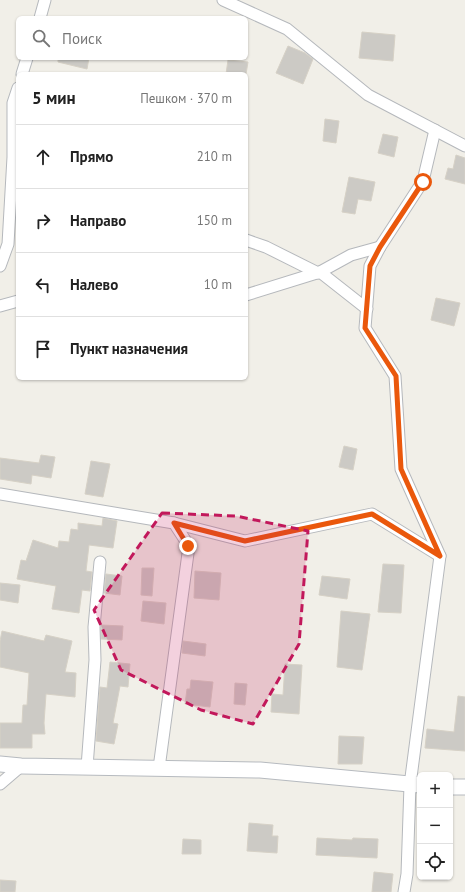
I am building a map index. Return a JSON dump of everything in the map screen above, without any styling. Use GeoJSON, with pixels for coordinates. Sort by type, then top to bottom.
{"type":"FeatureCollection","features":[{"type":"Feature","properties":{"kind":"street"},"geometry":{"type":"LineString","coordinates":[[41,16],[45,0]]}},
{"type":"Feature","properties":{"kind":"street"},"geometry":{"type":"LineString","coordinates":[[223,0],[287,29],[368,95],[465,146]]}},
{"type":"Feature","properties":{"kind":"street"},"geometry":{"type":"LineString","coordinates":[[23,72],[26,60]]}},
{"type":"Feature","properties":{"kind":"street"},"geometry":{"type":"LineString","coordinates":[[0,266],[8,244],[13,158],[13,103],[16,94]]}},
{"type":"Feature","properties":{"kind":"street"},"geometry":{"type":"LineString","coordinates":[[404,892],[440,556],[401,469],[396,376],[365,328],[370,266],[380,247],[423,182],[435,130]]}},
{"type":"Feature","properties":{"kind":"street"},"geometry":{"type":"LineString","coordinates":[[248,241],[266,247],[319,273],[367,309]]}},
{"type":"Feature","properties":{"kind":"street"},"geometry":{"type":"LineString","coordinates":[[248,294],[319,273],[351,255],[380,247]]}},
{"type":"Feature","properties":{"kind":"street"},"geometry":{"type":"LineString","coordinates":[[0,306],[16,302]]}},
{"type":"Feature","properties":{"kind":"street"},"geometry":{"type":"LineString","coordinates":[[0,494],[174,523],[245,541],[372,514],[440,556]]}},
{"type":"Feature","properties":{"kind":"street"},"geometry":{"type":"LineString","coordinates":[[158,768],[188,546],[174,523]]}},
{"type":"Feature","properties":{"kind":"street"},"geometry":{"type":"LineString","coordinates":[[88,767],[95,660],[94,627],[100,562]]}},
{"type":"Feature","properties":{"kind":"street"},"geometry":{"type":"LineString","coordinates":[[0,764],[21,766],[260,770],[415,785]]}},
{"type":"Feature","properties":{"kind":"street"},"geometry":{"type":"LineString","coordinates":[[0,784],[21,766]]}},
{"type":"Feature","properties":{"kind":"street"},"geometry":{"type":"LineString","coordinates":[[453,787],[465,787]]}},
{"type":"Feature","properties":{"kind":"highlighted area"},"geometry":{"type":"Polygon","coordinates":[[[162,513],[236,516],[308,531],[299,644],[253,724],[201,710],[121,670],[94,610],[162,513]]]}},
{"type":"Feature","properties":{"kind":"building"},"geometry":{"type":"Polygon","coordinates":[[[362,32],[395,35],[393,61],[359,58],[362,32]]]}},
{"type":"Feature","properties":{"kind":"building"},"geometry":{"type":"Polygon","coordinates":[[[288,46],[305,53],[313,59],[303,84],[276,73],[288,46]]]}},
{"type":"Feature","properties":{"kind":"building"},"geometry":{"type":"Polygon","coordinates":[[[58,60],[89,60],[87,69],[58,62],[58,60]]]}},
{"type":"Feature","properties":{"kind":"building"},"geometry":{"type":"Polygon","coordinates":[[[228,60],[248,62],[246,72],[226,72],[228,60]]]}},
{"type":"Feature","properties":{"kind":"building"},"geometry":{"type":"Polygon","coordinates":[[[325,119],[339,121],[336,143],[323,141],[325,119]]]}},
{"type":"Feature","properties":{"kind":"building"},"geometry":{"type":"Polygon","coordinates":[[[383,134],[398,137],[394,157],[378,153],[383,134]]]}},
{"type":"Feature","properties":{"kind":"building"},"geometry":{"type":"Polygon","coordinates":[[[456,155],[465,158],[465,184],[445,179],[448,168],[453,169],[456,155]]]}},
{"type":"Feature","properties":{"kind":"building"},"geometry":{"type":"Polygon","coordinates":[[[349,177],[375,182],[371,201],[358,199],[355,214],[342,212],[349,177]]]}},
{"type":"Feature","properties":{"kind":"building"},"geometry":{"type":"Polygon","coordinates":[[[436,298],[460,303],[454,326],[431,320],[436,298]]]}},
{"type":"Feature","properties":{"kind":"building"},"geometry":{"type":"Polygon","coordinates":[[[344,446],[357,449],[353,470],[339,467],[344,446]]]}},
{"type":"Feature","properties":{"kind":"building"},"geometry":{"type":"Polygon","coordinates":[[[41,455],[55,457],[51,478],[32,475],[31,484],[0,479],[0,458],[39,463],[41,455]]]}},
{"type":"Feature","properties":{"kind":"building"},"geometry":{"type":"Polygon","coordinates":[[[91,461],[110,464],[103,497],[85,494],[91,461]]]}},
{"type":"Feature","properties":{"kind":"building"},"geometry":{"type":"Polygon","coordinates":[[[103,518],[117,521],[113,548],[89,545],[86,571],[92,572],[90,591],[82,590],[79,613],[52,609],[56,586],[17,579],[21,560],[26,561],[33,540],[58,548],[59,541],[69,542],[71,529],[78,530],[78,523],[102,526],[103,518]]]}},
{"type":"Feature","properties":{"kind":"building"},"geometry":{"type":"Polygon","coordinates":[[[383,564],[404,565],[401,613],[378,612],[383,564]]]}},
{"type":"Feature","properties":{"kind":"building"},"geometry":{"type":"Polygon","coordinates":[[[142,568],[154,568],[152,596],[141,595],[142,568]]]}},
{"type":"Feature","properties":{"kind":"building"},"geometry":{"type":"Polygon","coordinates":[[[195,571],[221,573],[219,600],[194,598],[195,571]]]}},
{"type":"Feature","properties":{"kind":"building"},"geometry":{"type":"Polygon","coordinates":[[[106,574],[122,576],[120,595],[104,593],[106,574]]]}},
{"type":"Feature","properties":{"kind":"building"},"geometry":{"type":"Polygon","coordinates":[[[322,576],[350,579],[347,599],[319,595],[322,576]]]}},
{"type":"Feature","properties":{"kind":"building"},"geometry":{"type":"Polygon","coordinates":[[[0,583],[20,585],[18,603],[0,600],[0,583]]]}},
{"type":"Feature","properties":{"kind":"building"},"geometry":{"type":"Polygon","coordinates":[[[143,601],[166,603],[164,624],[141,621],[143,601]]]}},
{"type":"Feature","properties":{"kind":"building"},"geometry":{"type":"Polygon","coordinates":[[[341,611],[370,614],[362,670],[337,667],[341,611]]]}},
{"type":"Feature","properties":{"kind":"building"},"geometry":{"type":"Polygon","coordinates":[[[101,625],[123,626],[122,640],[101,639],[101,625]]]}},
{"type":"Feature","properties":{"kind":"building"},"geometry":{"type":"Polygon","coordinates":[[[2,631],[44,641],[46,635],[72,641],[65,672],[76,673],[75,697],[46,694],[44,723],[45,734],[32,734],[32,748],[0,748],[0,723],[22,723],[23,705],[27,705],[29,673],[0,667],[0,641],[2,631]]]}},
{"type":"Feature","properties":{"kind":"building"},"geometry":{"type":"Polygon","coordinates":[[[183,641],[206,644],[205,656],[182,653],[183,641]]]}},
{"type":"Feature","properties":{"kind":"building"},"geometry":{"type":"Polygon","coordinates":[[[110,662],[130,664],[128,687],[120,686],[113,723],[118,724],[114,744],[96,741],[100,687],[107,688],[110,662]]]}},
{"type":"Feature","properties":{"kind":"building"},"geometry":{"type":"Polygon","coordinates":[[[285,664],[302,665],[299,714],[271,712],[272,694],[283,695],[285,664]]]}},
{"type":"Feature","properties":{"kind":"building"},"geometry":{"type":"Polygon","coordinates":[[[191,680],[213,682],[210,707],[185,704],[187,689],[190,689],[191,680]]]}},
{"type":"Feature","properties":{"kind":"building"},"geometry":{"type":"Polygon","coordinates":[[[235,683],[247,684],[245,705],[234,704],[235,683]]]}},
{"type":"Feature","properties":{"kind":"building"},"geometry":{"type":"Polygon","coordinates":[[[458,696],[465,697],[465,751],[425,748],[427,729],[454,732],[458,696]]]}},
{"type":"Feature","properties":{"kind":"building"},"geometry":{"type":"Polygon","coordinates":[[[339,736],[364,737],[362,764],[338,764],[339,736]]]}},
{"type":"Feature","properties":{"kind":"building"},"geometry":{"type":"Polygon","coordinates":[[[249,823],[273,825],[272,836],[278,836],[277,853],[247,851],[249,823]]]}},
{"type":"Feature","properties":{"kind":"building"},"geometry":{"type":"Polygon","coordinates":[[[317,838],[352,840],[353,838],[378,839],[377,858],[316,855],[317,838]]]}},
{"type":"Feature","properties":{"kind":"building"},"geometry":{"type":"Polygon","coordinates":[[[183,839],[201,840],[201,854],[182,854],[183,839]]]}},
{"type":"Feature","properties":{"kind":"building"},"geometry":{"type":"Polygon","coordinates":[[[374,872],[393,874],[391,892],[372,892],[374,872]]]}},
{"type":"Feature","properties":{"kind":"building"},"geometry":{"type":"Polygon","coordinates":[[[0,880],[16,881],[15,892],[0,892],[0,880]]]}},
{"type":"Feature","properties":{"kind":"route"},"geometry":{"type":"LineString","coordinates":[[188,546],[174,523],[245,541],[372,514],[440,556],[401,469],[396,376],[365,328],[370,266],[380,247],[423,182]]}}]}
